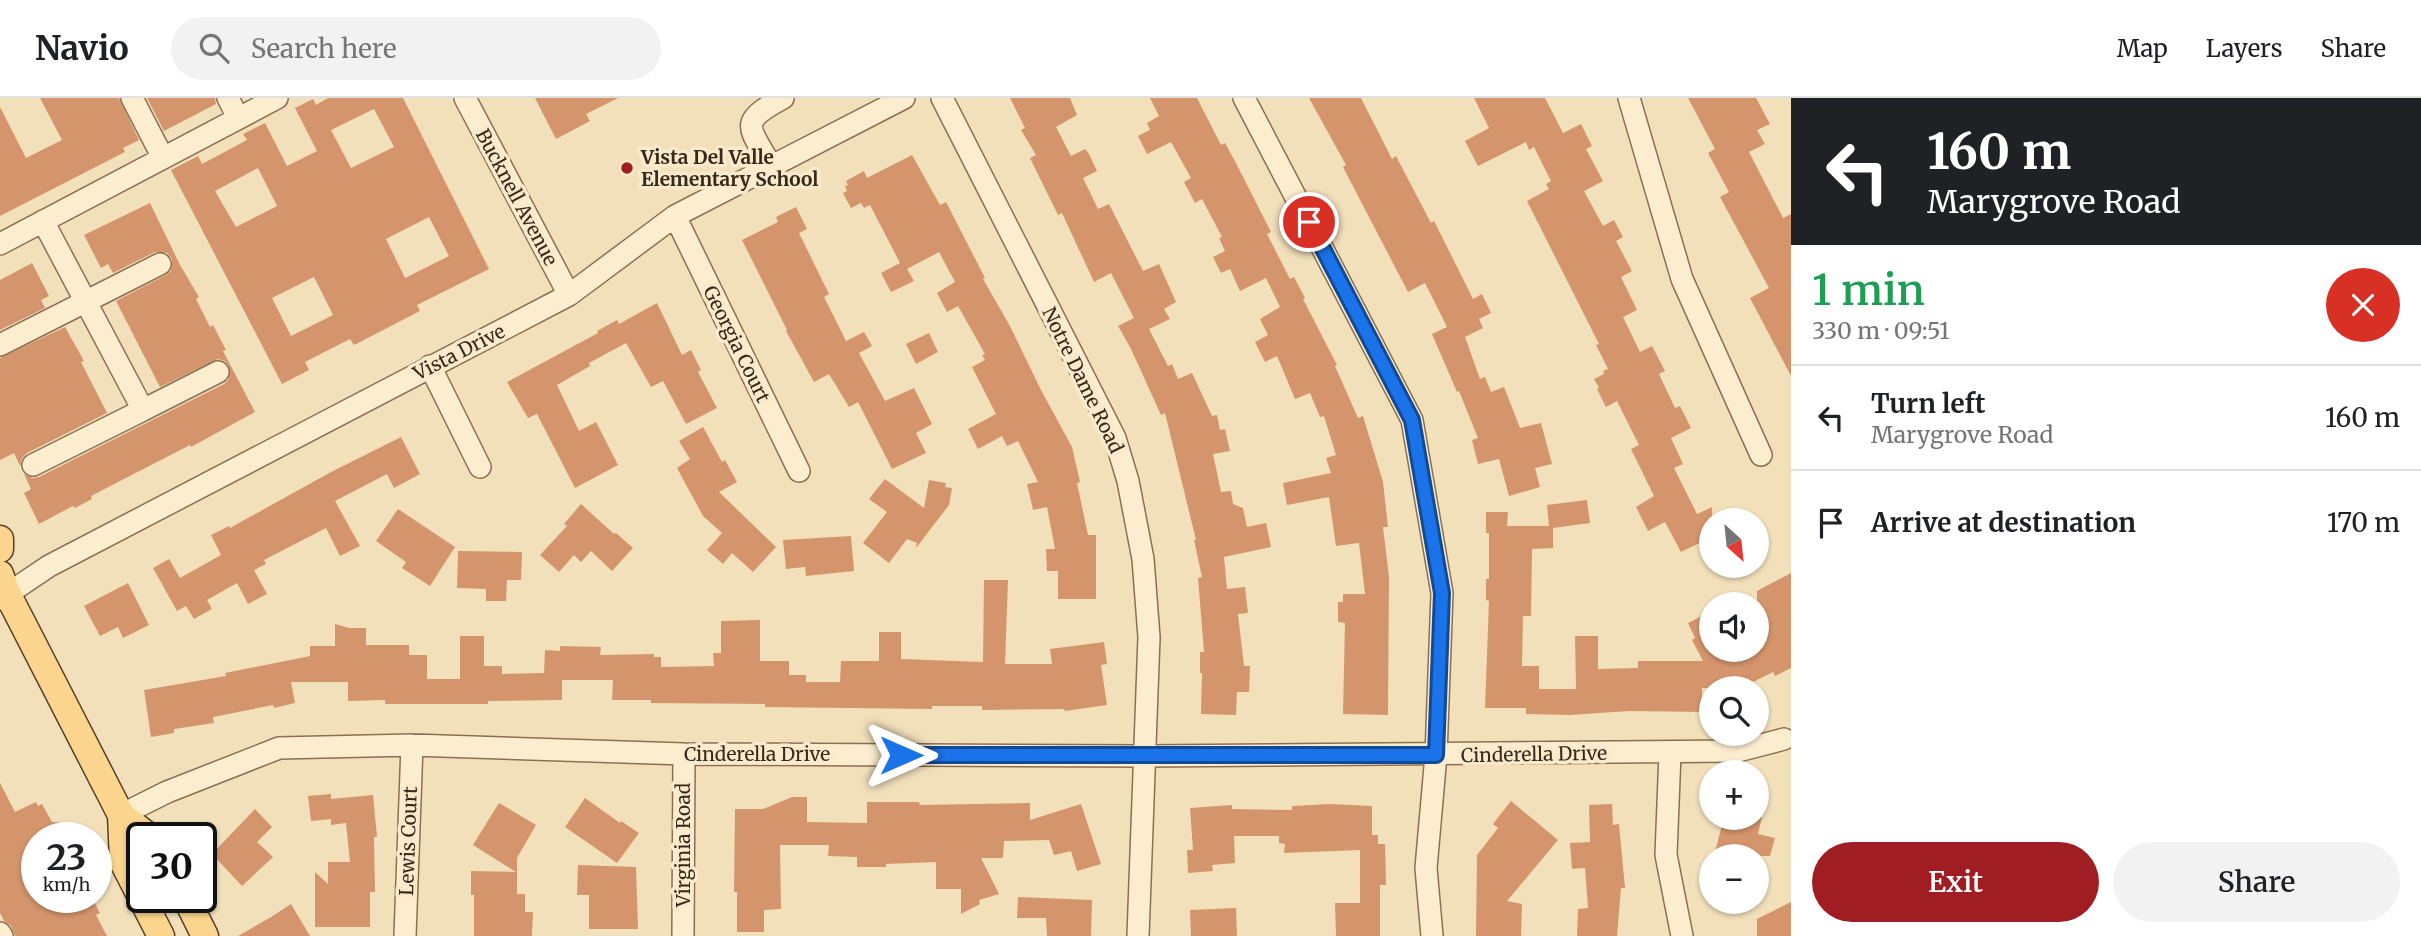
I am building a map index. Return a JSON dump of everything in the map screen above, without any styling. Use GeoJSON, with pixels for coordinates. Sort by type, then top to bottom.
{"type":"FeatureCollection","features":[{"type":"Feature","properties":{"kind":"main road"},"geometry":{"type":"LineString","coordinates":[[0,540],[0,549]]}},
{"type":"Feature","properties":{"kind":"main road"},"geometry":{"type":"LineString","coordinates":[[2,589],[121,815],[130,822]]}},
{"type":"Feature","properties":{"kind":"main road"},"geometry":{"type":"LineString","coordinates":[[121,815],[123,862],[161,936]]}},
{"type":"Feature","properties":{"kind":"main road"},"geometry":{"type":"LineString","coordinates":[[194,913],[205,936]]}},
{"type":"Feature","properties":{"kind":"street"},"geometry":{"type":"LineString","coordinates":[[131,98],[163,158]]}},
{"type":"Feature","properties":{"kind":"street"},"geometry":{"type":"LineString","coordinates":[[228,98],[238,118]]}},
{"type":"Feature","properties":{"kind":"street"},"geometry":{"type":"LineString","coordinates":[[0,244],[277,98]]}},
{"type":"Feature","properties":{"kind":"street","name":"Bucknell Avenue"},"geometry":{"type":"LineString","coordinates":[[466,98],[569,295]]}},
{"type":"Feature","properties":{"kind":"street"},"geometry":{"type":"LineString","coordinates":[[771,166],[751,128],[752,119],[759,111],[783,98]]}},
{"type":"Feature","properties":{"kind":"street","name":"Vista Drive"},"geometry":{"type":"LineString","coordinates":[[2,589],[569,295],[675,216],[904,98]]}},
{"type":"Feature","properties":{"kind":"street","name":"Notre Dame Road"},"geometry":{"type":"LineString","coordinates":[[942,98],[1115,438],[1128,481],[1143,559],[1149,637],[1138,936]]}},
{"type":"Feature","properties":{"kind":"street"},"geometry":{"type":"LineString","coordinates":[[1244,98],[1412,420],[1442,593],[1436,755],[1426,868],[1432,936]]}},
{"type":"Feature","properties":{"kind":"street"},"geometry":{"type":"LineString","coordinates":[[1629,98],[1682,279],[1761,456]]}},
{"type":"Feature","properties":{"kind":"street","name":"Georgia Court"},"geometry":{"type":"LineString","coordinates":[[675,216],[799,471]]}},
{"type":"Feature","properties":{"kind":"street"},"geometry":{"type":"LineString","coordinates":[[43,221],[143,410]]}},
{"type":"Feature","properties":{"kind":"street"},"geometry":{"type":"LineString","coordinates":[[0,345],[160,264]]}},
{"type":"Feature","properties":{"kind":"street"},"geometry":{"type":"LineString","coordinates":[[430,366],[480,467]]}},
{"type":"Feature","properties":{"kind":"street"},"geometry":{"type":"LineString","coordinates":[[33,466],[218,372]]}},
{"type":"Feature","properties":{"kind":"street","name":"Cinderella Drive"},"geometry":{"type":"LineString","coordinates":[[121,815],[167,792],[279,748],[412,745],[684,754],[1436,755],[1738,751],[1784,739]]}},
{"type":"Feature","properties":{"kind":"street","name":"Lewis Court"},"geometry":{"type":"LineString","coordinates":[[404,936],[412,745]]}},
{"type":"Feature","properties":{"kind":"street"},"geometry":{"type":"LineString","coordinates":[[1670,753],[1666,855],[1682,936]]}},
{"type":"Feature","properties":{"kind":"street","name":"Virginia Road"},"geometry":{"type":"LineString","coordinates":[[683,936],[684,754]]}},
{"type":"Feature","properties":{"kind":"building"},"geometry":{"type":"Polygon","coordinates":[[[40,98],[119,98],[139,140],[123,148],[125,152],[0,216],[0,107],[26,158],[62,140],[40,98]]]}},
{"type":"Feature","properties":{"kind":"building"},"geometry":{"type":"Polygon","coordinates":[[[147,98],[215,98],[216,104],[164,131],[147,98]]]}},
{"type":"Feature","properties":{"kind":"building"},"geometry":{"type":"Polygon","coordinates":[[[328,98],[403,98],[489,269],[417,305],[420,311],[354,345],[350,339],[305,362],[309,370],[282,384],[171,170],[198,156],[202,164],[247,140],[243,134],[265,123],[287,166],[317,151],[295,108],[313,99],[316,105],[328,98]],[[374,109],[331,130],[351,168],[394,147],[374,109]],[[258,168],[215,191],[236,227],[277,206],[258,168]],[[429,217],[386,239],[405,278],[449,256],[429,217]],[[314,277],[272,298],[291,336],[333,315],[314,277]]]}},
{"type":"Feature","properties":{"kind":"building"},"geometry":{"type":"Polygon","coordinates":[[[535,98],[618,98],[586,114],[590,121],[556,139],[535,98]]]}},
{"type":"Feature","properties":{"kind":"building"},"geometry":{"type":"Polygon","coordinates":[[[1010,98],[1070,98],[1077,115],[1056,127],[1071,156],[1085,149],[1089,154],[1097,171],[1083,178],[1098,209],[1109,204],[1143,271],[1159,264],[1176,302],[1164,309],[1170,319],[1149,329],[1168,366],[1172,364],[1178,379],[1192,373],[1212,416],[1217,415],[1220,430],[1225,429],[1230,451],[1213,454],[1221,492],[1231,491],[1233,504],[1243,508],[1247,527],[1266,523],[1271,547],[1224,557],[1227,589],[1245,587],[1248,613],[1238,614],[1244,666],[1250,666],[1249,692],[1237,692],[1236,715],[1201,714],[1200,652],[1204,652],[1198,578],[1202,577],[1196,540],[1165,413],[1161,415],[1118,326],[1134,318],[1111,273],[1094,282],[1062,213],[1058,215],[1030,158],[1036,155],[1021,130],[1025,128],[1010,98]]]}},
{"type":"Feature","properties":{"kind":"building"},"geometry":{"type":"Polygon","coordinates":[[[1150,98],[1197,98],[1221,145],[1225,143],[1237,165],[1271,232],[1267,234],[1290,279],[1294,277],[1305,298],[1303,299],[1337,365],[1335,366],[1358,418],[1363,416],[1383,482],[1388,527],[1383,527],[1389,577],[1388,715],[1343,714],[1345,623],[1338,622],[1338,602],[1343,602],[1343,594],[1365,594],[1359,543],[1336,546],[1329,497],[1287,505],[1283,483],[1331,473],[1326,458],[1336,455],[1324,416],[1320,417],[1310,393],[1295,399],[1277,356],[1265,362],[1255,342],[1268,335],[1260,319],[1280,307],[1266,278],[1240,291],[1230,269],[1221,273],[1213,257],[1225,251],[1219,238],[1222,237],[1202,199],[1195,203],[1184,182],[1191,178],[1171,142],[1147,154],[1138,136],[1150,130],[1147,123],[1159,116],[1150,98]]]}},
{"type":"Feature","properties":{"kind":"building"},"geometry":{"type":"Polygon","coordinates":[[[1309,98],[1361,98],[1392,159],[1396,156],[1431,223],[1434,221],[1473,299],[1482,294],[1491,313],[1479,319],[1483,328],[1465,337],[1480,379],[1485,377],[1491,392],[1504,387],[1520,428],[1541,423],[1552,464],[1535,468],[1540,487],[1509,496],[1499,459],[1478,464],[1472,440],[1478,438],[1432,334],[1447,327],[1425,283],[1408,292],[1343,167],[1346,165],[1309,98]]]}},
{"type":"Feature","properties":{"kind":"building"},"geometry":{"type":"Polygon","coordinates":[[[1474,98],[1545,98],[1563,133],[1581,124],[1592,146],[1586,149],[1603,181],[1584,191],[1603,226],[1614,220],[1623,237],[1616,241],[1632,271],[1621,277],[1637,310],[1623,317],[1640,352],[1652,346],[1665,371],[1659,374],[1675,408],[1680,406],[1691,428],[1671,438],[1683,464],[1674,468],[1697,514],[1699,513],[1699,543],[1681,552],[1665,522],[1648,531],[1636,507],[1654,496],[1631,449],[1639,445],[1617,401],[1606,407],[1597,389],[1599,388],[1594,379],[1608,369],[1596,345],[1599,344],[1527,201],[1549,189],[1546,184],[1551,181],[1534,147],[1529,150],[1526,142],[1478,166],[1465,141],[1489,128],[1474,98]]]}},
{"type":"Feature","properties":{"kind":"building"},"geometry":{"type":"Polygon","coordinates":[[[1688,98],[1756,98],[1770,124],[1757,130],[1765,144],[1749,152],[1783,218],[1791,214],[1791,376],[1750,298],[1769,288],[1720,197],[1729,192],[1708,153],[1715,149],[1688,98]]]}},
{"type":"Feature","properties":{"kind":"building"},"geometry":{"type":"Polygon","coordinates":[[[912,155],[940,205],[946,202],[985,278],[983,279],[1072,447],[1088,535],[1096,535],[1096,599],[1058,599],[1058,571],[1047,571],[1046,549],[1055,549],[1047,507],[1033,510],[1027,484],[1038,482],[1018,441],[1007,446],[1002,436],[978,449],[968,429],[996,414],[972,367],[985,360],[982,355],[985,354],[958,306],[947,312],[937,293],[955,282],[939,252],[907,269],[914,281],[891,292],[881,273],[900,263],[870,205],[864,208],[861,203],[851,208],[843,193],[847,191],[846,181],[864,171],[867,178],[912,155]]]}},
{"type":"Feature","properties":{"kind":"building"},"geometry":{"type":"Polygon","coordinates":[[[150,203],[255,412],[91,496],[92,499],[75,508],[73,506],[39,524],[24,493],[31,489],[24,474],[32,478],[39,477],[224,384],[229,379],[229,366],[218,359],[160,387],[116,301],[166,275],[171,271],[172,259],[167,253],[155,252],[113,273],[108,264],[101,268],[84,235],[150,203]]]}},
{"type":"Feature","properties":{"kind":"building"},"geometry":{"type":"Polygon","coordinates":[[[796,207],[807,229],[799,233],[829,294],[824,297],[846,341],[864,332],[872,346],[859,353],[885,401],[914,388],[932,424],[916,433],[926,453],[892,469],[858,402],[849,407],[829,374],[814,382],[742,240],[778,222],[776,217],[796,207]]]}},
{"type":"Feature","properties":{"kind":"building"},"geometry":{"type":"Polygon","coordinates":[[[32,263],[49,296],[41,300],[45,308],[0,330],[0,280],[32,263]]]}},
{"type":"Feature","properties":{"kind":"building"},"geometry":{"type":"Polygon","coordinates":[[[657,303],[682,355],[691,350],[701,370],[698,372],[717,408],[686,424],[663,381],[651,387],[626,343],[589,363],[590,366],[557,385],[579,431],[596,422],[618,465],[575,488],[537,414],[528,418],[507,382],[617,320],[619,324],[657,303]]]}},
{"type":"Feature","properties":{"kind":"building"},"geometry":{"type":"Polygon","coordinates":[[[65,327],[84,361],[81,362],[107,413],[27,453],[20,466],[14,453],[0,460],[0,358],[65,327]]]}},
{"type":"Feature","properties":{"kind":"building"},"geometry":{"type":"Polygon","coordinates":[[[929,333],[938,352],[916,364],[906,344],[929,333]]]}},
{"type":"Feature","properties":{"kind":"building"},"geometry":{"type":"Polygon","coordinates":[[[703,427],[722,462],[725,460],[737,482],[719,492],[776,547],[753,572],[732,553],[723,564],[707,550],[722,533],[703,516],[677,468],[690,459],[679,441],[703,427]]]}},
{"type":"Feature","properties":{"kind":"building"},"geometry":{"type":"Polygon","coordinates":[[[401,437],[420,474],[394,488],[387,474],[335,501],[360,546],[340,556],[326,528],[264,560],[266,564],[254,570],[267,594],[248,604],[237,583],[207,600],[212,609],[194,619],[186,606],[177,611],[153,568],[169,559],[180,578],[221,555],[211,535],[229,526],[230,528],[401,437]]]}},
{"type":"Feature","properties":{"kind":"building"},"geometry":{"type":"Polygon","coordinates":[[[885,479],[924,508],[929,480],[946,483],[945,487],[952,488],[949,505],[916,548],[917,543],[907,539],[889,563],[863,543],[887,512],[869,499],[885,479]]]}},
{"type":"Feature","properties":{"kind":"building"},"geometry":{"type":"Polygon","coordinates":[[[1587,500],[1590,523],[1553,528],[1553,548],[1532,549],[1531,616],[1523,616],[1522,666],[1539,666],[1539,689],[1576,689],[1575,636],[1598,636],[1598,669],[1638,668],[1638,661],[1769,662],[1769,592],[1757,591],[1791,573],[1791,668],[1775,676],[1773,672],[1765,676],[1699,676],[1699,712],[1629,711],[1570,715],[1526,714],[1526,708],[1485,708],[1489,601],[1486,600],[1489,533],[1486,533],[1486,512],[1508,512],[1507,526],[1549,526],[1547,505],[1587,500]]]}},
{"type":"Feature","properties":{"kind":"building"},"geometry":{"type":"Polygon","coordinates":[[[581,504],[633,548],[612,571],[591,551],[581,562],[574,555],[559,572],[540,555],[567,526],[564,524],[581,504]]]}},
{"type":"Feature","properties":{"kind":"building"},"geometry":{"type":"Polygon","coordinates":[[[398,509],[455,547],[430,586],[402,568],[406,562],[376,541],[398,509]]]}},
{"type":"Feature","properties":{"kind":"building"},"geometry":{"type":"Polygon","coordinates":[[[851,536],[854,571],[806,576],[805,567],[786,569],[783,540],[851,536]]]}},
{"type":"Feature","properties":{"kind":"building"},"geometry":{"type":"Polygon","coordinates":[[[458,551],[522,552],[521,580],[507,580],[506,601],[486,601],[486,589],[457,588],[458,551]]]}},
{"type":"Feature","properties":{"kind":"building"},"geometry":{"type":"Polygon","coordinates":[[[984,580],[1008,580],[1005,664],[1052,664],[1050,649],[1104,642],[1107,664],[1101,665],[1107,705],[1065,711],[982,710],[982,706],[932,706],[932,709],[651,703],[651,700],[612,700],[613,680],[562,680],[562,700],[488,701],[488,704],[385,704],[385,700],[348,701],[348,682],[291,682],[295,703],[213,717],[214,723],[174,729],[174,733],[151,737],[144,690],[226,676],[225,673],[310,656],[310,646],[335,646],[335,624],[349,628],[366,628],[366,645],[409,645],[409,655],[427,655],[427,679],[460,679],[460,636],[484,636],[484,666],[502,666],[502,674],[544,673],[545,650],[560,651],[560,646],[601,647],[600,655],[654,654],[654,657],[661,657],[661,667],[714,666],[713,653],[721,653],[721,621],[760,620],[760,661],[789,661],[789,675],[806,675],[806,682],[840,682],[841,661],[879,661],[879,632],[901,632],[901,659],[983,662],[984,580]]]}},
{"type":"Feature","properties":{"kind":"building"},"geometry":{"type":"Polygon","coordinates":[[[128,583],[149,625],[123,638],[118,627],[100,636],[84,606],[128,583]]]}},
{"type":"Feature","properties":{"kind":"building"},"geometry":{"type":"Polygon","coordinates":[[[1699,618],[1699,653],[1692,640],[1695,638],[1688,623],[1699,618]]]}},
{"type":"Feature","properties":{"kind":"building"},"geometry":{"type":"Polygon","coordinates":[[[0,783],[15,812],[36,802],[38,806],[42,804],[52,822],[21,822],[21,913],[100,913],[96,915],[107,936],[15,936],[11,926],[4,921],[0,913],[0,783]]]}},
{"type":"Feature","properties":{"kind":"building"},"geometry":{"type":"Polygon","coordinates":[[[331,794],[331,799],[373,795],[377,837],[374,837],[375,892],[370,892],[370,927],[315,927],[315,872],[328,884],[328,862],[350,862],[346,823],[331,825],[331,819],[311,821],[308,796],[331,794]]]}},
{"type":"Feature","properties":{"kind":"building"},"geometry":{"type":"Polygon","coordinates":[[[792,797],[807,797],[807,822],[867,823],[867,802],[919,802],[920,805],[1030,803],[1030,820],[1081,804],[1101,864],[1077,871],[1071,851],[1054,855],[1049,840],[1004,841],[1003,858],[981,858],[999,894],[979,900],[980,904],[961,914],[961,889],[936,889],[936,862],[857,867],[857,857],[828,856],[829,845],[780,845],[781,909],[764,910],[764,932],[737,932],[737,892],[734,892],[735,809],[763,809],[792,797]]]}},
{"type":"Feature","properties":{"kind":"building"},"geometry":{"type":"Polygon","coordinates":[[[585,798],[639,833],[617,863],[565,827],[585,798]]]}},
{"type":"Feature","properties":{"kind":"building"},"geometry":{"type":"Polygon","coordinates":[[[1511,801],[1558,840],[1507,901],[1522,904],[1521,936],[1476,936],[1477,855],[1498,828],[1493,824],[1511,801]]]}},
{"type":"Feature","properties":{"kind":"building"},"geometry":{"type":"Polygon","coordinates":[[[499,803],[536,825],[517,858],[517,894],[525,894],[525,912],[533,912],[532,936],[474,936],[471,871],[516,872],[473,845],[499,803]]]}},
{"type":"Feature","properties":{"kind":"building"},"geometry":{"type":"Polygon","coordinates":[[[1612,804],[1613,825],[1619,824],[1625,888],[1621,888],[1617,936],[1577,936],[1578,909],[1588,908],[1585,868],[1572,869],[1570,843],[1590,842],[1589,805],[1612,804]]]}},
{"type":"Feature","properties":{"kind":"building"},"geometry":{"type":"Polygon","coordinates":[[[1232,805],[1232,809],[1292,810],[1292,806],[1372,806],[1372,835],[1378,835],[1378,844],[1385,844],[1386,885],[1380,885],[1380,936],[1336,936],[1335,903],[1360,903],[1360,850],[1284,853],[1285,844],[1279,843],[1279,836],[1234,836],[1235,863],[1212,865],[1213,871],[1188,873],[1187,850],[1193,850],[1190,808],[1232,805]]]}},
{"type":"Feature","properties":{"kind":"building"},"geometry":{"type":"Polygon","coordinates":[[[255,809],[272,827],[257,842],[273,857],[242,886],[217,859],[217,849],[255,809]]]}},
{"type":"Feature","properties":{"kind":"building"},"geometry":{"type":"Polygon","coordinates":[[[1721,830],[1759,830],[1758,834],[1775,838],[1770,856],[1769,844],[1717,844],[1721,830]]]}},
{"type":"Feature","properties":{"kind":"building"},"geometry":{"type":"Polygon","coordinates":[[[578,865],[636,867],[638,929],[589,929],[589,895],[577,895],[578,865]]]}},
{"type":"Feature","properties":{"kind":"building"},"geometry":{"type":"Polygon","coordinates":[[[1018,897],[1092,900],[1091,936],[1047,936],[1046,918],[1017,918],[1018,897]]]}},
{"type":"Feature","properties":{"kind":"building"},"geometry":{"type":"Polygon","coordinates":[[[1791,902],[1791,936],[1757,936],[1757,919],[1791,902]]]}},
{"type":"Feature","properties":{"kind":"building"},"geometry":{"type":"Polygon","coordinates":[[[291,904],[310,936],[238,936],[271,917],[291,904]]]}},
{"type":"Feature","properties":{"kind":"building"},"geometry":{"type":"Polygon","coordinates":[[[1236,908],[1237,936],[1191,936],[1190,910],[1236,908]]]}},
{"type":"Feature","properties":{"kind":"place","name":"Vista Del Valle Elementary School"},"geometry":{"type":"Point","coordinates":[627,168]}},
{"type":"Feature","properties":{"kind":"route"},"geometry":{"type":"LineString","coordinates":[[901,755],[1436,755],[1442,593],[1412,420],[1309,222]]}}]}
